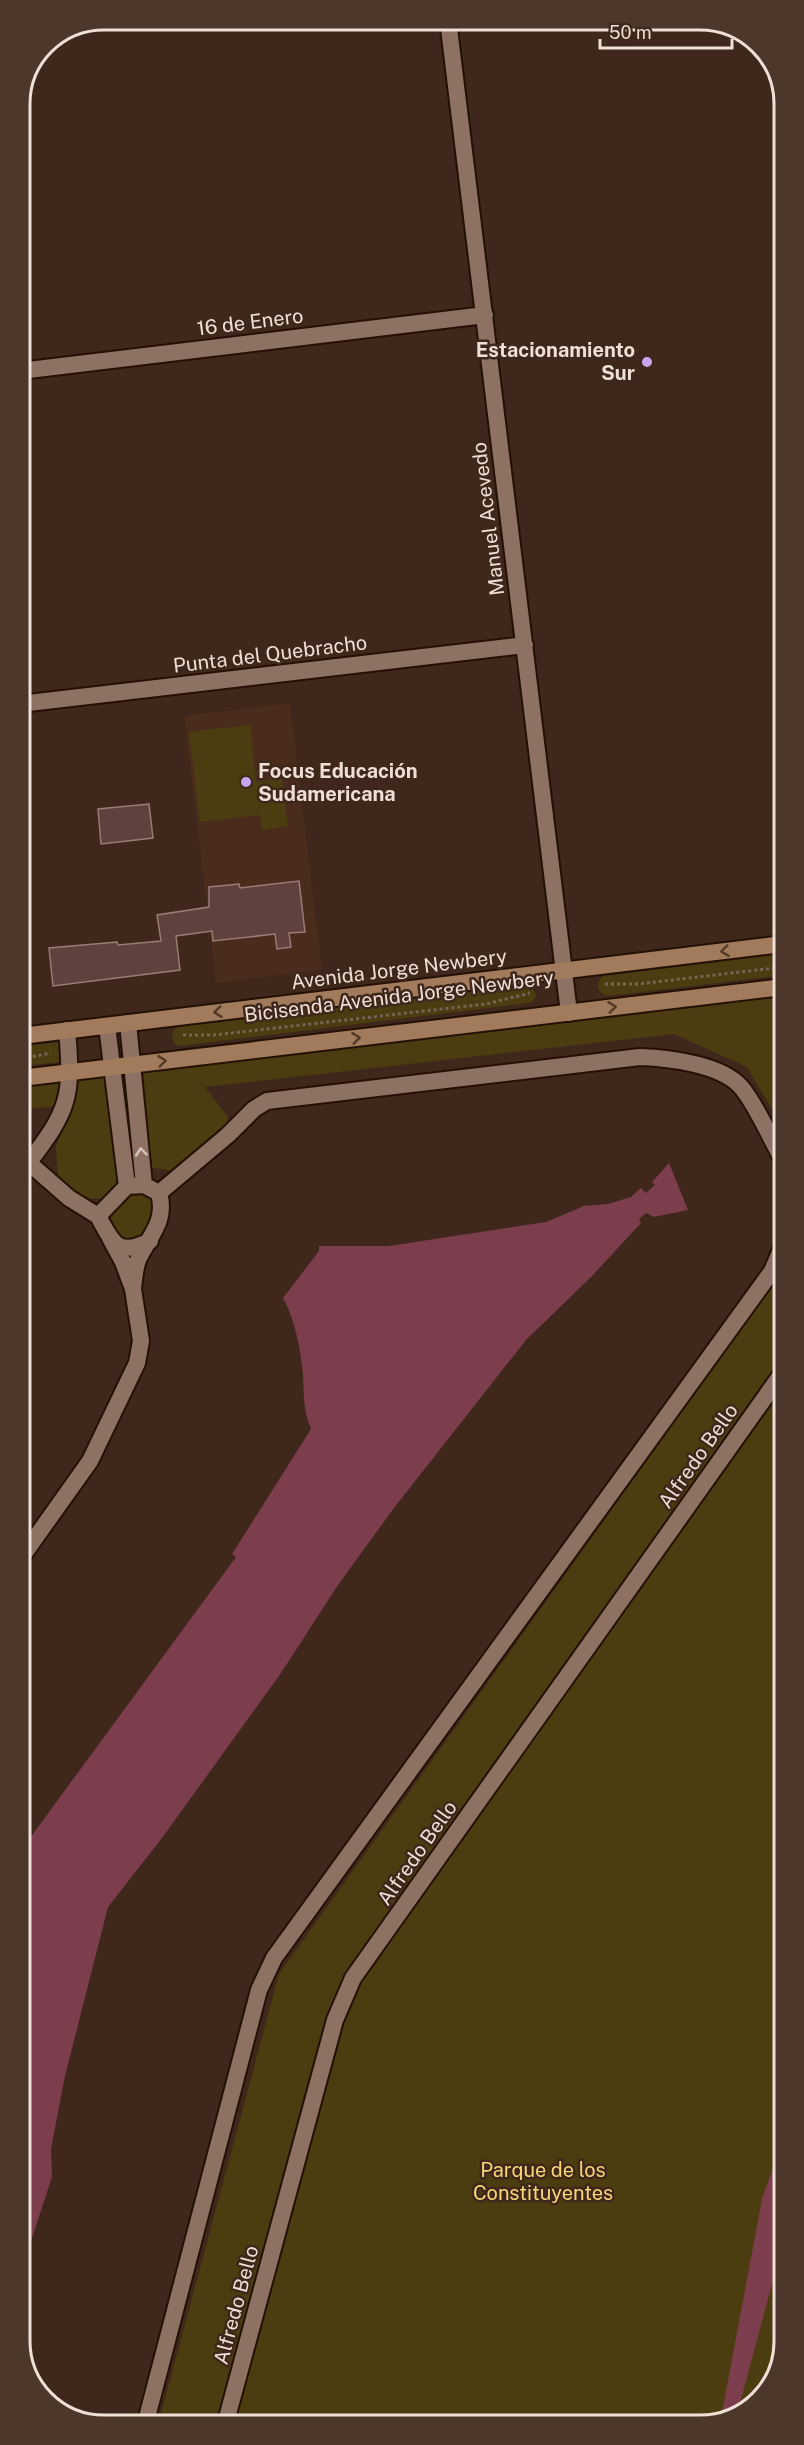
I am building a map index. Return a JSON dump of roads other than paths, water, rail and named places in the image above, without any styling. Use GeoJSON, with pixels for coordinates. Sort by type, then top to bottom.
{"type":"FeatureCollection","features":[{"type":"Feature","properties":{"kind":"main road","name":"Avenida Jorge Newbery"},"geometry":{"type":"LineString","coordinates":[[30,1035],[774,945]]}},
{"type":"Feature","properties":{"kind":"main road"},"geometry":{"type":"LineString","coordinates":[[30,1077],[774,988]]}},
{"type":"Feature","properties":{"kind":"street","name":"Manuel Acevedo"},"geometry":{"type":"LineString","coordinates":[[449,30],[569,1012]]}},
{"type":"Feature","properties":{"kind":"street","name":"16 de Enero"},"geometry":{"type":"LineString","coordinates":[[30,370],[484,315]]}},
{"type":"Feature","properties":{"kind":"street","name":"Punta del Quebracho"},"geometry":{"type":"LineString","coordinates":[[30,703],[525,645]]}},
{"type":"Feature","properties":{"kind":"street"},"geometry":{"type":"LineString","coordinates":[[128,1023],[143,1188]]}},
{"type":"Feature","properties":{"kind":"street"},"geometry":{"type":"LineString","coordinates":[[107,1026],[112,1067],[143,1188],[162,1205],[160,1222],[138,1261],[133,1289]]}},
{"type":"Feature","properties":{"kind":"street"},"geometry":{"type":"LineString","coordinates":[[30,1154],[56,1127],[65,1105],[71,1072],[67,1030]]}},
{"type":"Feature","properties":{"kind":"street"},"geometry":{"type":"LineString","coordinates":[[98,1216],[228,1135],[254,1109],[267,1101],[640,1057],[663,1058],[721,1072],[741,1087],[774,1144]]}},
{"type":"Feature","properties":{"kind":"street"},"geometry":{"type":"LineString","coordinates":[[30,1163],[69,1198],[98,1216],[123,1262],[133,1289],[141,1341],[137,1363],[90,1461],[30,1545]]}},
{"type":"Feature","properties":{"kind":"street"},"geometry":{"type":"LineString","coordinates":[[110,1238],[121,1248],[133,1250],[150,1241]]}},
{"type":"Feature","properties":{"kind":"street"},"geometry":{"type":"LineString","coordinates":[[148,2415],[259,1990],[274,1958],[774,1266]]}},
{"type":"Feature","properties":{"kind":"street","name":"Alfredo Bello"},"geometry":{"type":"LineString","coordinates":[[228,2415],[335,2020],[354,1978],[774,1385]]}},
{"type":"Feature","properties":{"kind":"place","name":"Estacionamiento Sur"},"geometry":{"type":"Point","coordinates":[647,362]}},
{"type":"Feature","properties":{"kind":"place","name":"Focus Educación Sudamericana"},"geometry":{"type":"Point","coordinates":[246,782]}},
{"type":"Feature","properties":{"kind":"park label","name":"Parque de los Constituyentes"},"geometry":{"type":"Point","coordinates":[543,2182]}}]}
